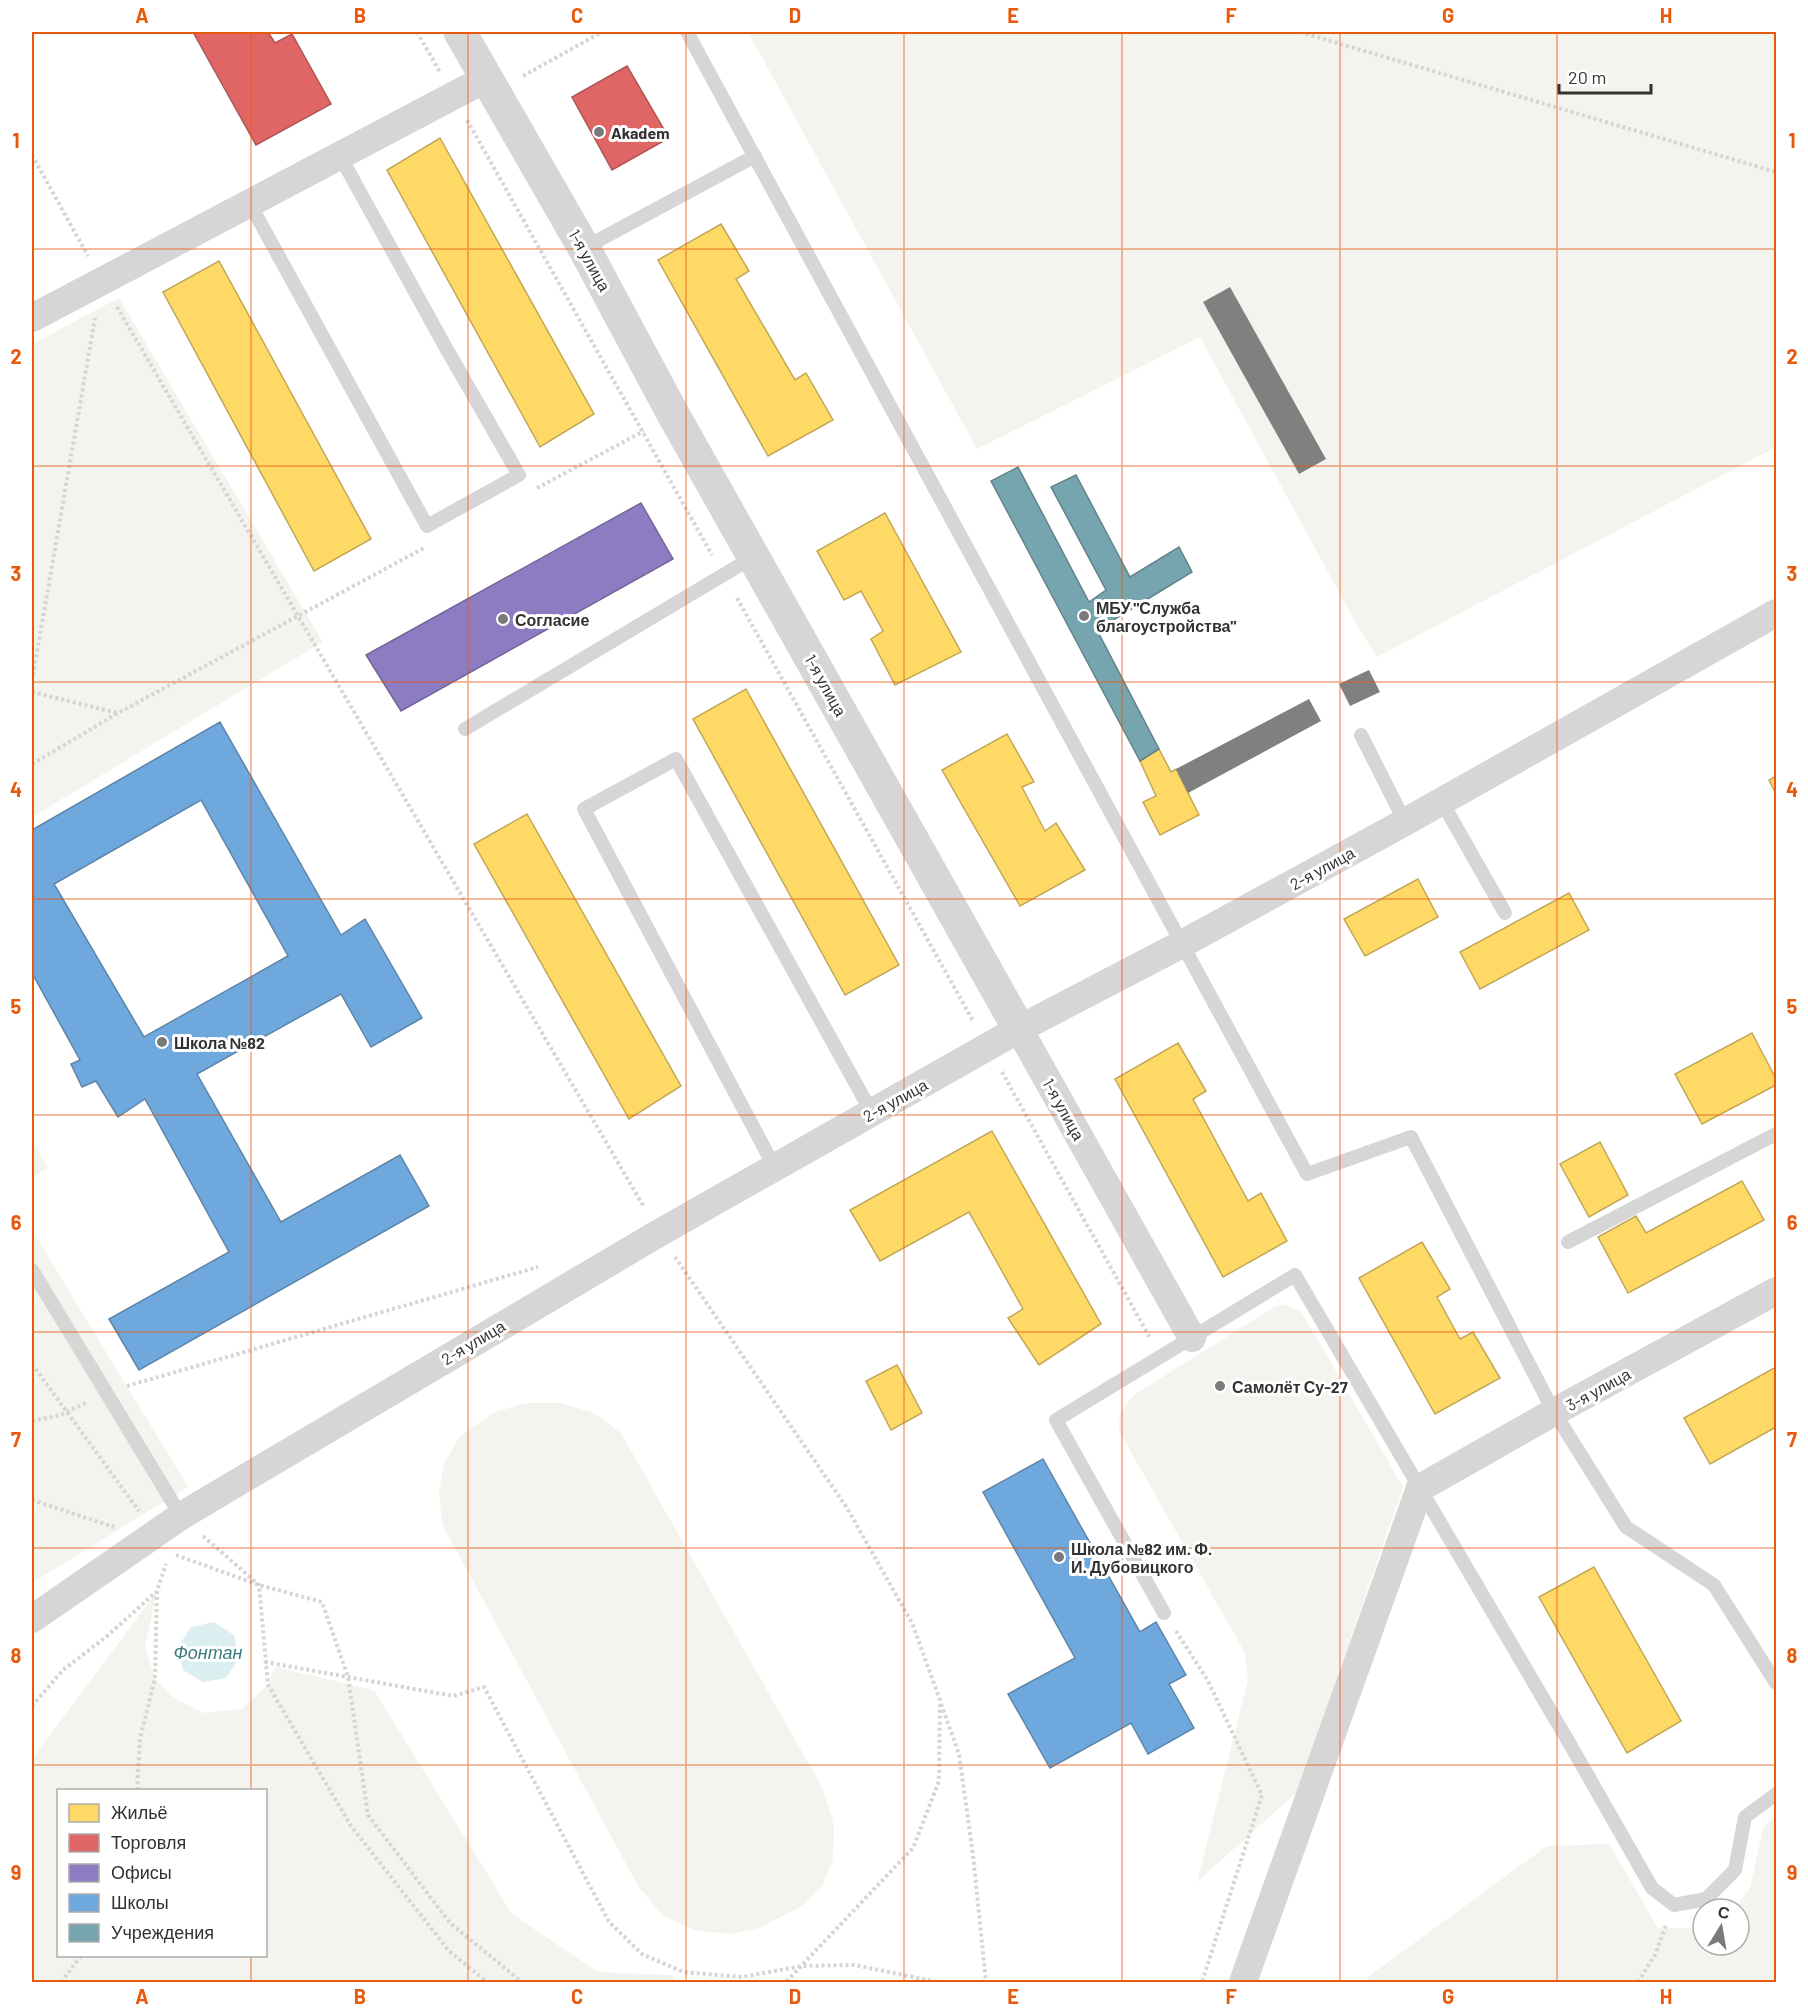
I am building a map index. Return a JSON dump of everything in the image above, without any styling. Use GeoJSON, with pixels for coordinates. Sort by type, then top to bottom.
{"type":"FeatureCollection","features":[{"type":"Feature","properties":{"kind":"street","name":"1-я улица"},"geometry":{"type":"LineString","coordinates":[[460,32],[584,248],[673,414],[755,556],[1192,1338]]}},
{"type":"Feature","properties":{"kind":"street"},"geometry":{"type":"LineString","coordinates":[[32,318],[454,96],[491,85]]}},
{"type":"Feature","properties":{"kind":"street","name":"2-я улица"},"geometry":{"type":"LineString","coordinates":[[32,1619],[181,1516],[659,1233],[1018,1029],[1182,944],[1442,802],[1776,612]]}},
{"type":"Feature","properties":{"kind":"street","name":"3-я улица"},"geometry":{"type":"LineString","coordinates":[[1420,1488],[1776,1291]]}},
{"type":"Feature","properties":{"kind":"street"},"geometry":{"type":"LineString","coordinates":[[1243,1983],[1420,1488]]}},
{"type":"Feature","properties":{"kind":"lane"},"geometry":{"type":"LineString","coordinates":[[687,32],[1307,1174],[1411,1137],[1554,1412],[1626,1527],[1714,1586],[1776,1683]]}},
{"type":"Feature","properties":{"kind":"lane"},"geometry":{"type":"LineString","coordinates":[[250,204],[427,526],[519,475],[440,338],[340,156]]}},
{"type":"Feature","properties":{"kind":"lane"},"geometry":{"type":"LineString","coordinates":[[584,248],[755,156]]}},
{"type":"Feature","properties":{"kind":"lane"},"geometry":{"type":"LineString","coordinates":[[465,729],[755,556]]}},
{"type":"Feature","properties":{"kind":"lane"},"geometry":{"type":"LineString","coordinates":[[1361,735],[1405,822]]}},
{"type":"Feature","properties":{"kind":"lane"},"geometry":{"type":"LineString","coordinates":[[775,1168],[584,809],[676,759],[872,1113]]}},
{"type":"Feature","properties":{"kind":"lane"},"geometry":{"type":"LineString","coordinates":[[1442,802],[1505,913]]}},
{"type":"Feature","properties":{"kind":"lane"},"geometry":{"type":"LineString","coordinates":[[1568,1242],[1776,1134]]}},
{"type":"Feature","properties":{"kind":"lane"},"geometry":{"type":"LineString","coordinates":[[32,1270],[181,1516]]}},
{"type":"Feature","properties":{"kind":"lane"},"geometry":{"type":"LineString","coordinates":[[1164,1613],[1056,1420],[1295,1275],[1652,1888],[1674,1905],[1706,1899],[1735,1870],[1745,1817],[1776,1794]]}},
{"type":"Feature","properties":{"kind":"path"},"geometry":{"type":"LineString","coordinates":[[417,32],[724,575],[1161,1357]]}},
{"type":"Feature","properties":{"kind":"path"},"geometry":{"type":"LineString","coordinates":[[491,85],[602,32]]}},
{"type":"Feature","properties":{"kind":"path"},"geometry":{"type":"LineString","coordinates":[[1300,32],[1776,172]]}},
{"type":"Feature","properties":{"kind":"path"},"geometry":{"type":"LineString","coordinates":[[32,155],[102,281],[297,617],[659,1233],[847,1508],[912,1623],[959,1754],[973,1855],[986,1983]]}},
{"type":"Feature","properties":{"kind":"path"},"geometry":{"type":"LineString","coordinates":[[32,681],[102,281]]}},
{"type":"Feature","properties":{"kind":"path"},"geometry":{"type":"LineString","coordinates":[[527,493],[673,414]]}},
{"type":"Feature","properties":{"kind":"path"},"geometry":{"type":"LineString","coordinates":[[32,764],[118,713],[433,544]]}},
{"type":"Feature","properties":{"kind":"path"},"geometry":{"type":"LineString","coordinates":[[32,692],[118,713]]}},
{"type":"Feature","properties":{"kind":"path"},"geometry":{"type":"LineString","coordinates":[[32,1421],[67,1412],[107,1392],[544,1266]]}},
{"type":"Feature","properties":{"kind":"path"},"geometry":{"type":"LineString","coordinates":[[32,1364],[152,1536],[166,1562],[157,1591],[155,1678],[140,1740],[137,1789]]}},
{"type":"Feature","properties":{"kind":"path"},"geometry":{"type":"LineString","coordinates":[[32,1500],[152,1536],[169,1553],[259,1585],[322,1602],[348,1677],[368,1815],[450,1923],[522,1983]]}},
{"type":"Feature","properties":{"kind":"path"},"geometry":{"type":"LineString","coordinates":[[181,1516],[259,1585],[268,1684],[351,1826],[449,1950],[487,1983]]}},
{"type":"Feature","properties":{"kind":"path"},"geometry":{"type":"LineString","coordinates":[[32,1706],[63,1670],[106,1637],[157,1591]]}},
{"type":"Feature","properties":{"kind":"path"},"geometry":{"type":"LineString","coordinates":[[1164,1613],[1208,1681],[1262,1795],[1202,1983]]}},
{"type":"Feature","properties":{"kind":"path"},"geometry":{"type":"LineString","coordinates":[[266,1662],[453,1696],[484,1688],[609,1922],[642,1954],[682,1972],[742,1977],[802,1966],[854,1965],[938,1983]]}},
{"type":"Feature","properties":{"kind":"path"},"geometry":{"type":"LineString","coordinates":[[786,1983],[914,1848],[939,1780],[940,1700]]}},
{"type":"Feature","properties":{"kind":"path"},"geometry":{"type":"LineString","coordinates":[[1638,1983],[1655,1955],[1674,1905]]}},
{"type":"Feature","properties":{"kind":"path"},"geometry":{"type":"LineString","coordinates":[[61,1983],[80,1957]]}},
{"type":"Feature","properties":{"kind":"shaded area"},"geometry":{"type":"Polygon","coordinates":[[[748,32],[1776,32],[1776,447],[1377,657],[1359,629],[1200,337],[977,449],[748,32]]]}},
{"type":"Feature","properties":{"kind":"shaded area"},"geometry":{"type":"Polygon","coordinates":[[[119,298],[323,642],[32,817],[32,344],[119,298]]]}},
{"type":"Feature","properties":{"kind":"shaded area"},"geometry":{"type":"Polygon","coordinates":[[[32,1141],[48,1168],[32,1178],[32,1141]]]}},
{"type":"Feature","properties":{"kind":"shaded area"},"geometry":{"type":"Polygon","coordinates":[[[32,1230],[188,1487],[32,1583],[32,1230]]]}},
{"type":"Feature","properties":{"kind":"shaded area"},"geometry":{"type":"Polygon","coordinates":[[[1284,1304],[1301,1311],[1403,1487],[1297,1792],[1197,1882],[1248,1680],[1245,1653],[1119,1431],[1120,1412],[1134,1395],[1274,1307],[1284,1304]]]}},
{"type":"Feature","properties":{"kind":"shaded area"},"geometry":{"type":"Polygon","coordinates":[[[525,1403],[560,1403],[592,1412],[621,1433],[823,1789],[834,1826],[833,1859],[822,1887],[802,1906],[759,1928],[732,1934],[698,1931],[663,1916],[638,1886],[442,1524],[439,1492],[444,1464],[460,1436],[493,1413],[525,1403]]]}},
{"type":"Feature","properties":{"kind":"shaded area"},"geometry":{"type":"Polygon","coordinates":[[[157,1591],[145,1647],[155,1678],[174,1698],[204,1713],[242,1709],[268,1685],[275,1667],[374,1690],[512,1914],[598,1972],[672,1975],[676,1982],[32,1982],[32,1759],[157,1591]]]}},
{"type":"Feature","properties":{"kind":"shaded area"},"geometry":{"type":"Polygon","coordinates":[[[1776,1815],[1776,1982],[1366,1982],[1369,1976],[1547,1846],[1609,1844],[1658,1928],[1691,1928],[1691,1957],[1751,1957],[1751,1897],[1743,1897],[1750,1888],[1763,1828],[1776,1815]]]}},
{"type":"Feature","properties":{"kind":"water","name":"Фонтан"},"geometry":{"type":"Polygon","coordinates":[[[214,1622],[234,1635],[239,1658],[226,1678],[203,1682],[183,1670],[178,1647],[191,1627],[214,1622]]]}},
{"type":"Feature","properties":{"kind":"building: Жильё"},"geometry":{"type":"Polygon","coordinates":[[[440,138],[594,414],[540,447],[387,170],[440,138]]]}},
{"type":"Feature","properties":{"kind":"building: Жильё"},"geometry":{"type":"Polygon","coordinates":[[[721,224],[749,271],[736,279],[795,380],[806,373],[833,420],[768,456],[658,260],[721,224]]]}},
{"type":"Feature","properties":{"kind":"building: Жильё"},"geometry":{"type":"Polygon","coordinates":[[[219,261],[371,539],[314,571],[163,292],[219,261]]]}},
{"type":"Feature","properties":{"kind":"building: Жильё"},"geometry":{"type":"Polygon","coordinates":[[[885,513],[961,652],[895,685],[871,639],[883,631],[861,591],[844,600],[817,551],[885,513]]]}},
{"type":"Feature","properties":{"kind":"building: Жильё"},"geometry":{"type":"Polygon","coordinates":[[[746,689],[899,965],[845,995],[693,719],[746,689]]]}},
{"type":"Feature","properties":{"kind":"building: Жильё"},"geometry":{"type":"Polygon","coordinates":[[[1007,734],[1034,782],[1022,787],[1045,831],[1056,823],[1085,870],[1020,906],[942,770],[1007,734]]]}},
{"type":"Feature","properties":{"kind":"building: Жильё"},"geometry":{"type":"Polygon","coordinates":[[[1159,749],[1171,772],[1176,769],[1199,815],[1160,835],[1143,802],[1156,796],[1140,761],[1159,749]]]}},
{"type":"Feature","properties":{"kind":"building: Жильё"},"geometry":{"type":"Polygon","coordinates":[[[1776,776],[1776,794],[1769,780],[1776,776]]]}},
{"type":"Feature","properties":{"kind":"building: Жильё"},"geometry":{"type":"Polygon","coordinates":[[[527,814],[681,1086],[629,1119],[474,844],[527,814]]]}},
{"type":"Feature","properties":{"kind":"building: Жильё"},"geometry":{"type":"Polygon","coordinates":[[[1418,879],[1438,917],[1365,956],[1344,919],[1418,879]]]}},
{"type":"Feature","properties":{"kind":"building: Жильё"},"geometry":{"type":"Polygon","coordinates":[[[1569,893],[1589,930],[1480,989],[1460,952],[1569,893]]]}},
{"type":"Feature","properties":{"kind":"building: Жильё"},"geometry":{"type":"Polygon","coordinates":[[[1752,1033],[1776,1079],[1776,1085],[1702,1124],[1675,1074],[1752,1033]]]}},
{"type":"Feature","properties":{"kind":"building: Жильё"},"geometry":{"type":"Polygon","coordinates":[[[1178,1043],[1206,1091],[1193,1099],[1248,1201],[1261,1193],[1287,1241],[1223,1277],[1115,1079],[1178,1043]]]}},
{"type":"Feature","properties":{"kind":"building: Жильё"},"geometry":{"type":"Polygon","coordinates":[[[992,1131],[1101,1324],[1039,1365],[1008,1318],[1023,1309],[969,1212],[880,1261],[850,1210],[992,1131]]]}},
{"type":"Feature","properties":{"kind":"building: Жильё"},"geometry":{"type":"Polygon","coordinates":[[[1600,1142],[1628,1195],[1589,1217],[1560,1164],[1600,1142]]]}},
{"type":"Feature","properties":{"kind":"building: Жильё"},"geometry":{"type":"Polygon","coordinates":[[[1742,1181],[1764,1220],[1628,1293],[1598,1237],[1636,1216],[1646,1233],[1742,1181]]]}},
{"type":"Feature","properties":{"kind":"building: Жильё"},"geometry":{"type":"Polygon","coordinates":[[[1422,1242],[1450,1289],[1437,1297],[1460,1339],[1473,1332],[1500,1378],[1435,1414],[1359,1278],[1422,1242]]]}},
{"type":"Feature","properties":{"kind":"building: Жильё"},"geometry":{"type":"Polygon","coordinates":[[[897,1365],[922,1413],[891,1430],[866,1381],[897,1365]]]}},
{"type":"Feature","properties":{"kind":"building: Жильё"},"geometry":{"type":"Polygon","coordinates":[[[1776,1367],[1776,1427],[1710,1464],[1684,1418],[1776,1367]]]}},
{"type":"Feature","properties":{"kind":"building: Жильё"},"geometry":{"type":"Polygon","coordinates":[[[1594,1567],[1681,1721],[1627,1753],[1539,1597],[1594,1567]]]}},
{"type":"Feature","properties":{"kind":"building: Торговля"},"geometry":{"type":"Polygon","coordinates":[[[193,32],[268,32],[275,43],[292,34],[331,104],[256,145],[193,32]]]}},
{"type":"Feature","properties":{"kind":"building: Торговля"},"geometry":{"type":"Polygon","coordinates":[[[627,66],[669,138],[612,170],[572,97],[627,66]]]}},
{"type":"Feature","properties":{"kind":"building: Офисы"},"geometry":{"type":"Polygon","coordinates":[[[641,503],[673,559],[401,711],[366,655],[641,503]]]}},
{"type":"Feature","properties":{"kind":"building: Школы","name":"Школа №82"},"geometry":{"type":"Polygon","coordinates":[[[220,722],[341,935],[365,919],[422,1018],[371,1047],[341,994],[197,1074],[281,1222],[400,1155],[429,1206],[139,1370],[109,1319],[229,1252],[145,1099],[118,1117],[96,1081],[82,1087],[71,1064],[80,1060],[32,973],[32,830],[220,722]],[[201,800],[54,884],[144,1037],[288,956],[201,800]]]}},
{"type":"Feature","properties":{"kind":"building: Школы","name":"Школа №82 им. Ф. И. Дубовицкого"},"geometry":{"type":"Polygon","coordinates":[[[1043,1459],[1140,1632],[1156,1622],[1186,1675],[1169,1684],[1194,1728],[1148,1754],[1131,1723],[1050,1768],[1008,1694],[1075,1658],[983,1492],[1043,1459]]]}},
{"type":"Feature","properties":{"kind":"building: Учреждения"},"geometry":{"type":"Polygon","coordinates":[[[1018,467],[1089,602],[1106,590],[1051,487],[1076,475],[1130,577],[1179,547],[1192,572],[1097,630],[1159,749],[1140,761],[991,481],[1018,467]]]}},
{"type":"Feature","properties":{"kind":"building: Прочее"},"geometry":{"type":"Polygon","coordinates":[[[1230,287],[1326,459],[1299,474],[1203,302],[1230,287]]]}},
{"type":"Feature","properties":{"kind":"building: Прочее"},"geometry":{"type":"Polygon","coordinates":[[[1369,670],[1380,692],[1350,706],[1339,684],[1369,670]]]}},
{"type":"Feature","properties":{"kind":"building: Прочее"},"geometry":{"type":"Polygon","coordinates":[[[1309,699],[1321,721],[1188,793],[1176,769],[1309,699]]]}},
{"type":"Feature","properties":{"kind":"place","name":"Akadem"},"geometry":{"type":"Point","coordinates":[599,132]}},
{"type":"Feature","properties":{"kind":"place","name":"МБУ \"Служба благоустройства\""},"geometry":{"type":"Point","coordinates":[1084,616]}},
{"type":"Feature","properties":{"kind":"place","name":"Согласие"},"geometry":{"type":"Point","coordinates":[503,619]}},
{"type":"Feature","properties":{"kind":"place","name":"Школа №82"},"geometry":{"type":"Point","coordinates":[162,1042]}},
{"type":"Feature","properties":{"kind":"place","name":"Самолёт Су-27"},"geometry":{"type":"Point","coordinates":[1220,1386]}},
{"type":"Feature","properties":{"kind":"place","name":"Школа №82 им. Ф. И. Дубовицкого"},"geometry":{"type":"Point","coordinates":[1059,1557]}}]}
